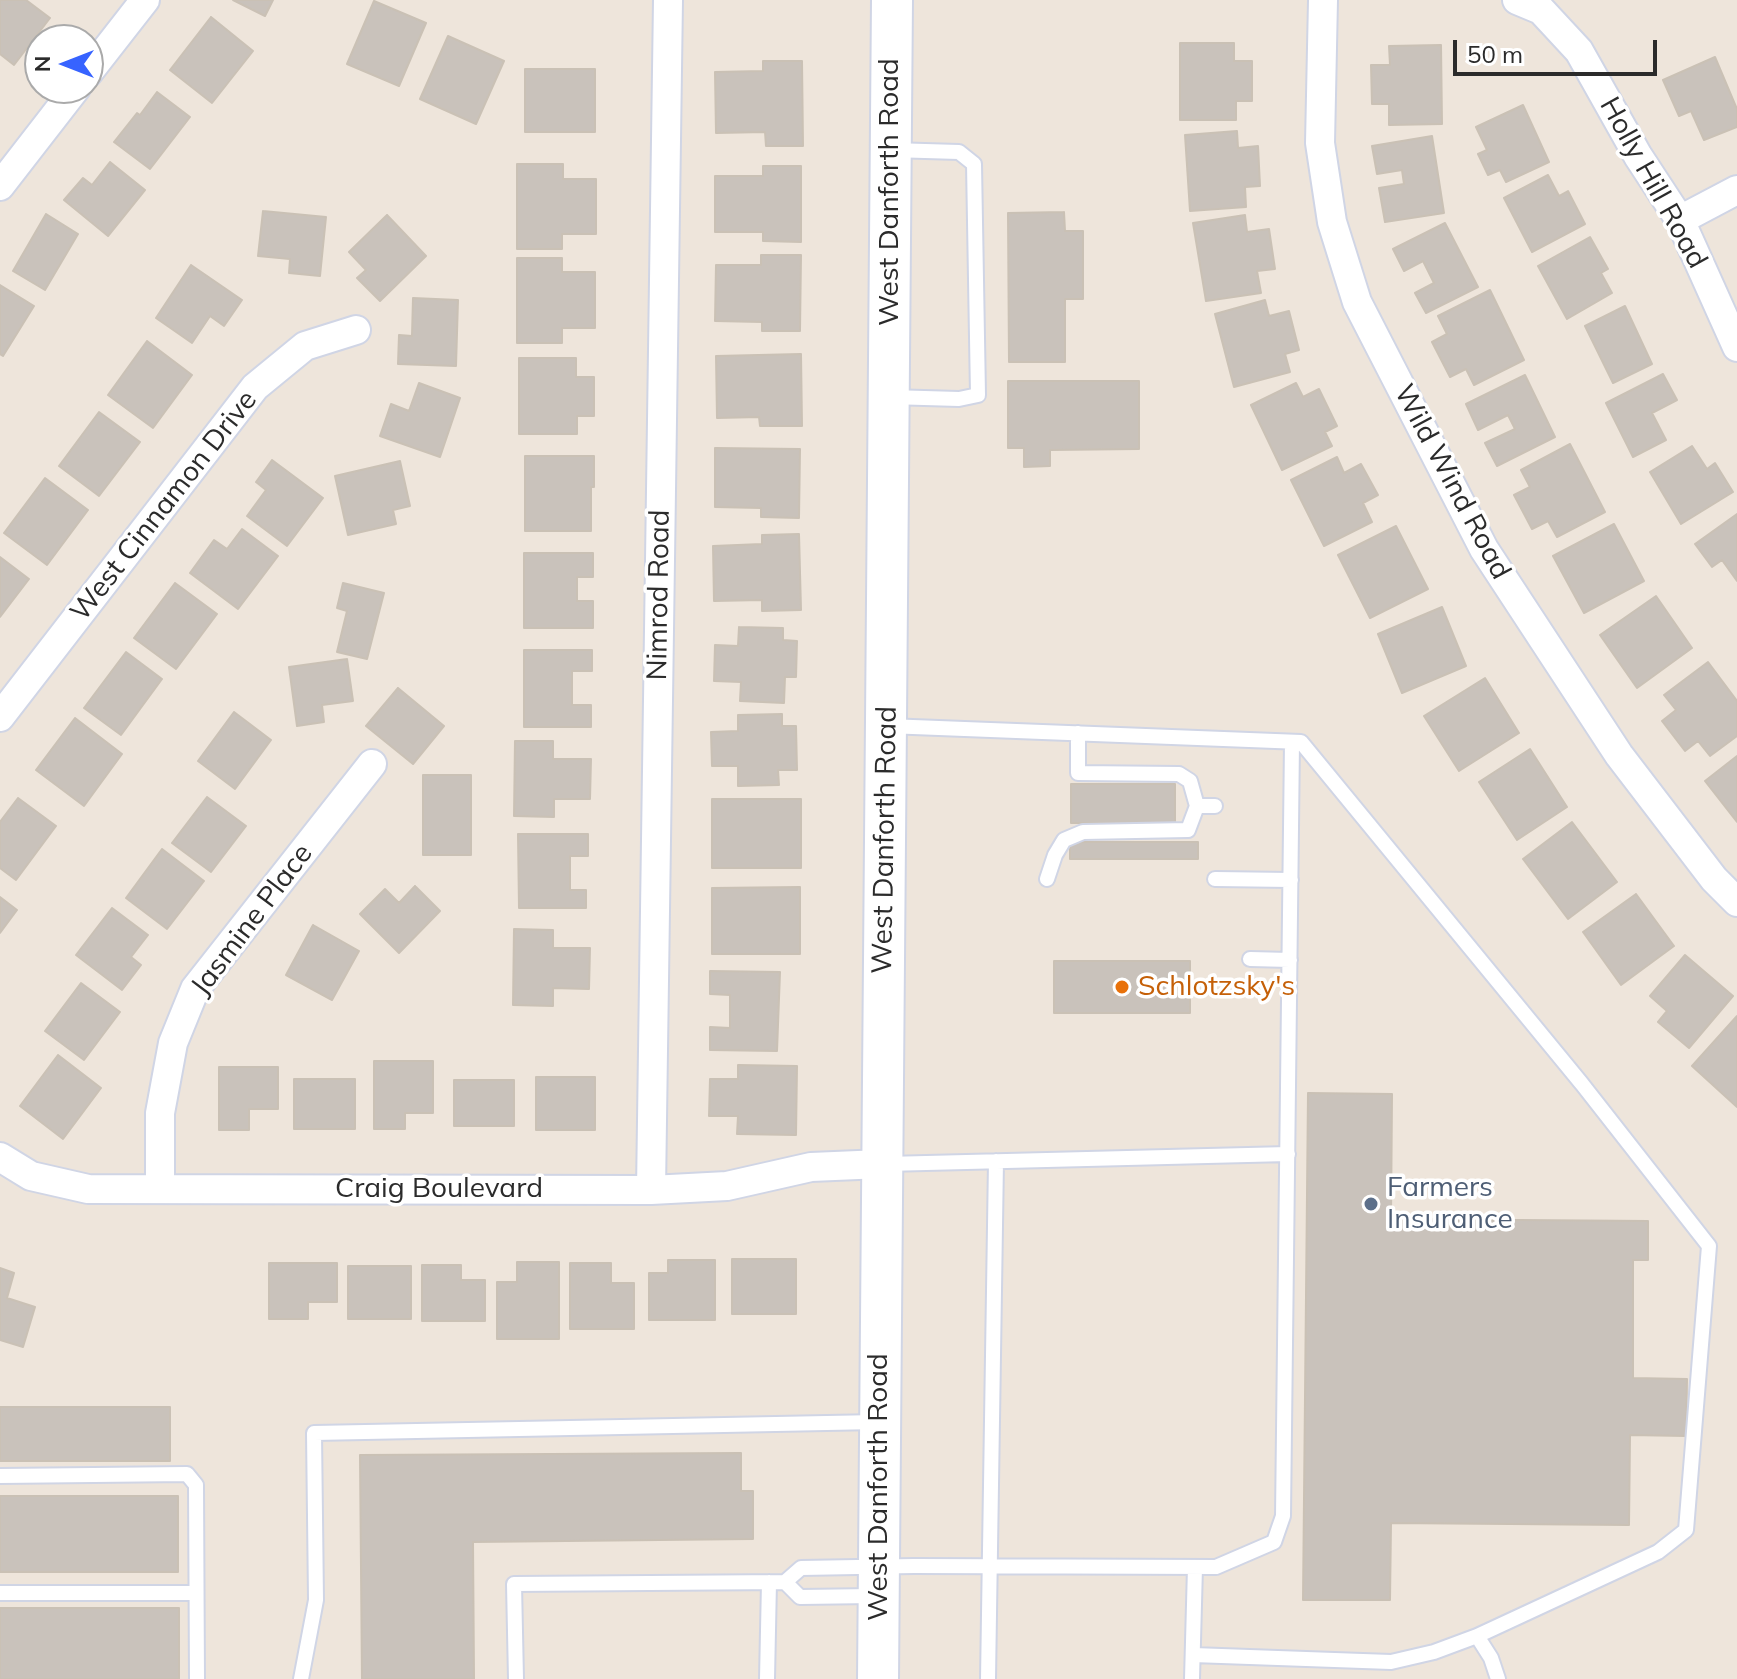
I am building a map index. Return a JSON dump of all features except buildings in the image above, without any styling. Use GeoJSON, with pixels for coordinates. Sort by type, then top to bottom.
{"type":"FeatureCollection","features":[{"type":"Feature","properties":{"kind":"main road","name":"West Danforth Road"},"geometry":{"type":"LineString","coordinates":[[878,1679],[892,0]]}},
{"type":"Feature","properties":{"kind":"street"},"geometry":{"type":"LineString","coordinates":[[104,53],[145,0]]}},
{"type":"Feature","properties":{"kind":"street","name":"Nimrod Road"},"geometry":{"type":"LineString","coordinates":[[651,1190],[668,0]]}},
{"type":"Feature","properties":{"kind":"street","name":"Wild Wind Road"},"geometry":{"type":"LineString","coordinates":[[1323,0],[1320,143],[1332,222],[1357,302],[1484,549],[1619,755],[1714,879],[1737,902]]}},
{"type":"Feature","properties":{"kind":"street","name":"Holly Hill Road"},"geometry":{"type":"LineString","coordinates":[[1517,0],[1541,10],[1579,51],[1638,156],[1680,220],[1737,347]]}},
{"type":"Feature","properties":{"kind":"street"},"geometry":{"type":"LineString","coordinates":[[0,186],[64,104]]}},
{"type":"Feature","properties":{"kind":"street"},"geometry":{"type":"LineString","coordinates":[[1680,220],[1737,190]]}},
{"type":"Feature","properties":{"kind":"street","name":"West Cinnamon Drive"},"geometry":{"type":"LineString","coordinates":[[0,717],[255,387],[305,346],[356,330]]}},
{"type":"Feature","properties":{"kind":"street","name":"Jasmine Place"},"geometry":{"type":"LineString","coordinates":[[160,1187],[160,1113],[173,1043],[195,989],[372,764]]}},
{"type":"Feature","properties":{"kind":"street","name":"Craig Boulevard"},"geometry":{"type":"LineString","coordinates":[[0,1157],[31,1176],[88,1189],[651,1190],[727,1186],[811,1167],[882,1164]]}},
{"type":"Feature","properties":{"kind":"lane"},"geometry":{"type":"LineString","coordinates":[[889,397],[959,399],[978,395],[974,164],[959,152],[891,150]]}},
{"type":"Feature","properties":{"kind":"lane"},"geometry":{"type":"LineString","coordinates":[[886,726],[1301,742],[1582,1084],[1709,1246],[1686,1530],[1658,1552],[1477,1636],[1434,1652],[1391,1662],[1193,1655]]}},
{"type":"Feature","properties":{"kind":"lane"},"geometry":{"type":"LineString","coordinates":[[1047,879],[1064,840],[1083,832],[1188,830],[1197,806],[1190,781],[1179,774],[1078,773],[1078,733]]}},
{"type":"Feature","properties":{"kind":"lane"},"geometry":{"type":"LineString","coordinates":[[785,1582],[800,1597],[990,1566],[1216,1567],[1274,1542],[1283,1516],[1292,742]]}},
{"type":"Feature","properties":{"kind":"lane"},"geometry":{"type":"LineString","coordinates":[[1197,806],[1215,806]]}},
{"type":"Feature","properties":{"kind":"lane"},"geometry":{"type":"LineString","coordinates":[[1215,879],[1291,880]]}},
{"type":"Feature","properties":{"kind":"lane"},"geometry":{"type":"LineString","coordinates":[[1250,959],[1290,960]]}},
{"type":"Feature","properties":{"kind":"lane"},"geometry":{"type":"LineString","coordinates":[[882,1164],[1288,1154]]}},
{"type":"Feature","properties":{"kind":"lane"},"geometry":{"type":"LineString","coordinates":[[988,1679],[996,1161]]}},
{"type":"Feature","properties":{"kind":"lane"},"geometry":{"type":"LineString","coordinates":[[301,1679],[316,1600],[314,1433],[879,1422]]}},
{"type":"Feature","properties":{"kind":"lane"},"geometry":{"type":"LineString","coordinates":[[0,1476],[187,1474],[196,1485],[197,1679]]}},
{"type":"Feature","properties":{"kind":"lane"},"geometry":{"type":"LineString","coordinates":[[1192,1679],[1195,1567]]}},
{"type":"Feature","properties":{"kind":"lane"},"geometry":{"type":"LineString","coordinates":[[516,1679],[514,1584],[785,1582],[801,1568],[878,1582]]}},
{"type":"Feature","properties":{"kind":"lane"},"geometry":{"type":"LineString","coordinates":[[767,1679],[769,1582]]}},
{"type":"Feature","properties":{"kind":"lane"},"geometry":{"type":"LineString","coordinates":[[0,1593],[196,1593]]}},
{"type":"Feature","properties":{"kind":"lane"},"geometry":{"type":"LineString","coordinates":[[1477,1636],[1491,1658],[1498,1679]]}},
{"type":"Feature","properties":{"kind":"place","name":"Schlotzsky's"},"geometry":{"type":"Point","coordinates":[1122,987]}},
{"type":"Feature","properties":{"kind":"place","name":"Farmers Insurance"},"geometry":{"type":"Point","coordinates":[1371,1204]}}]}
